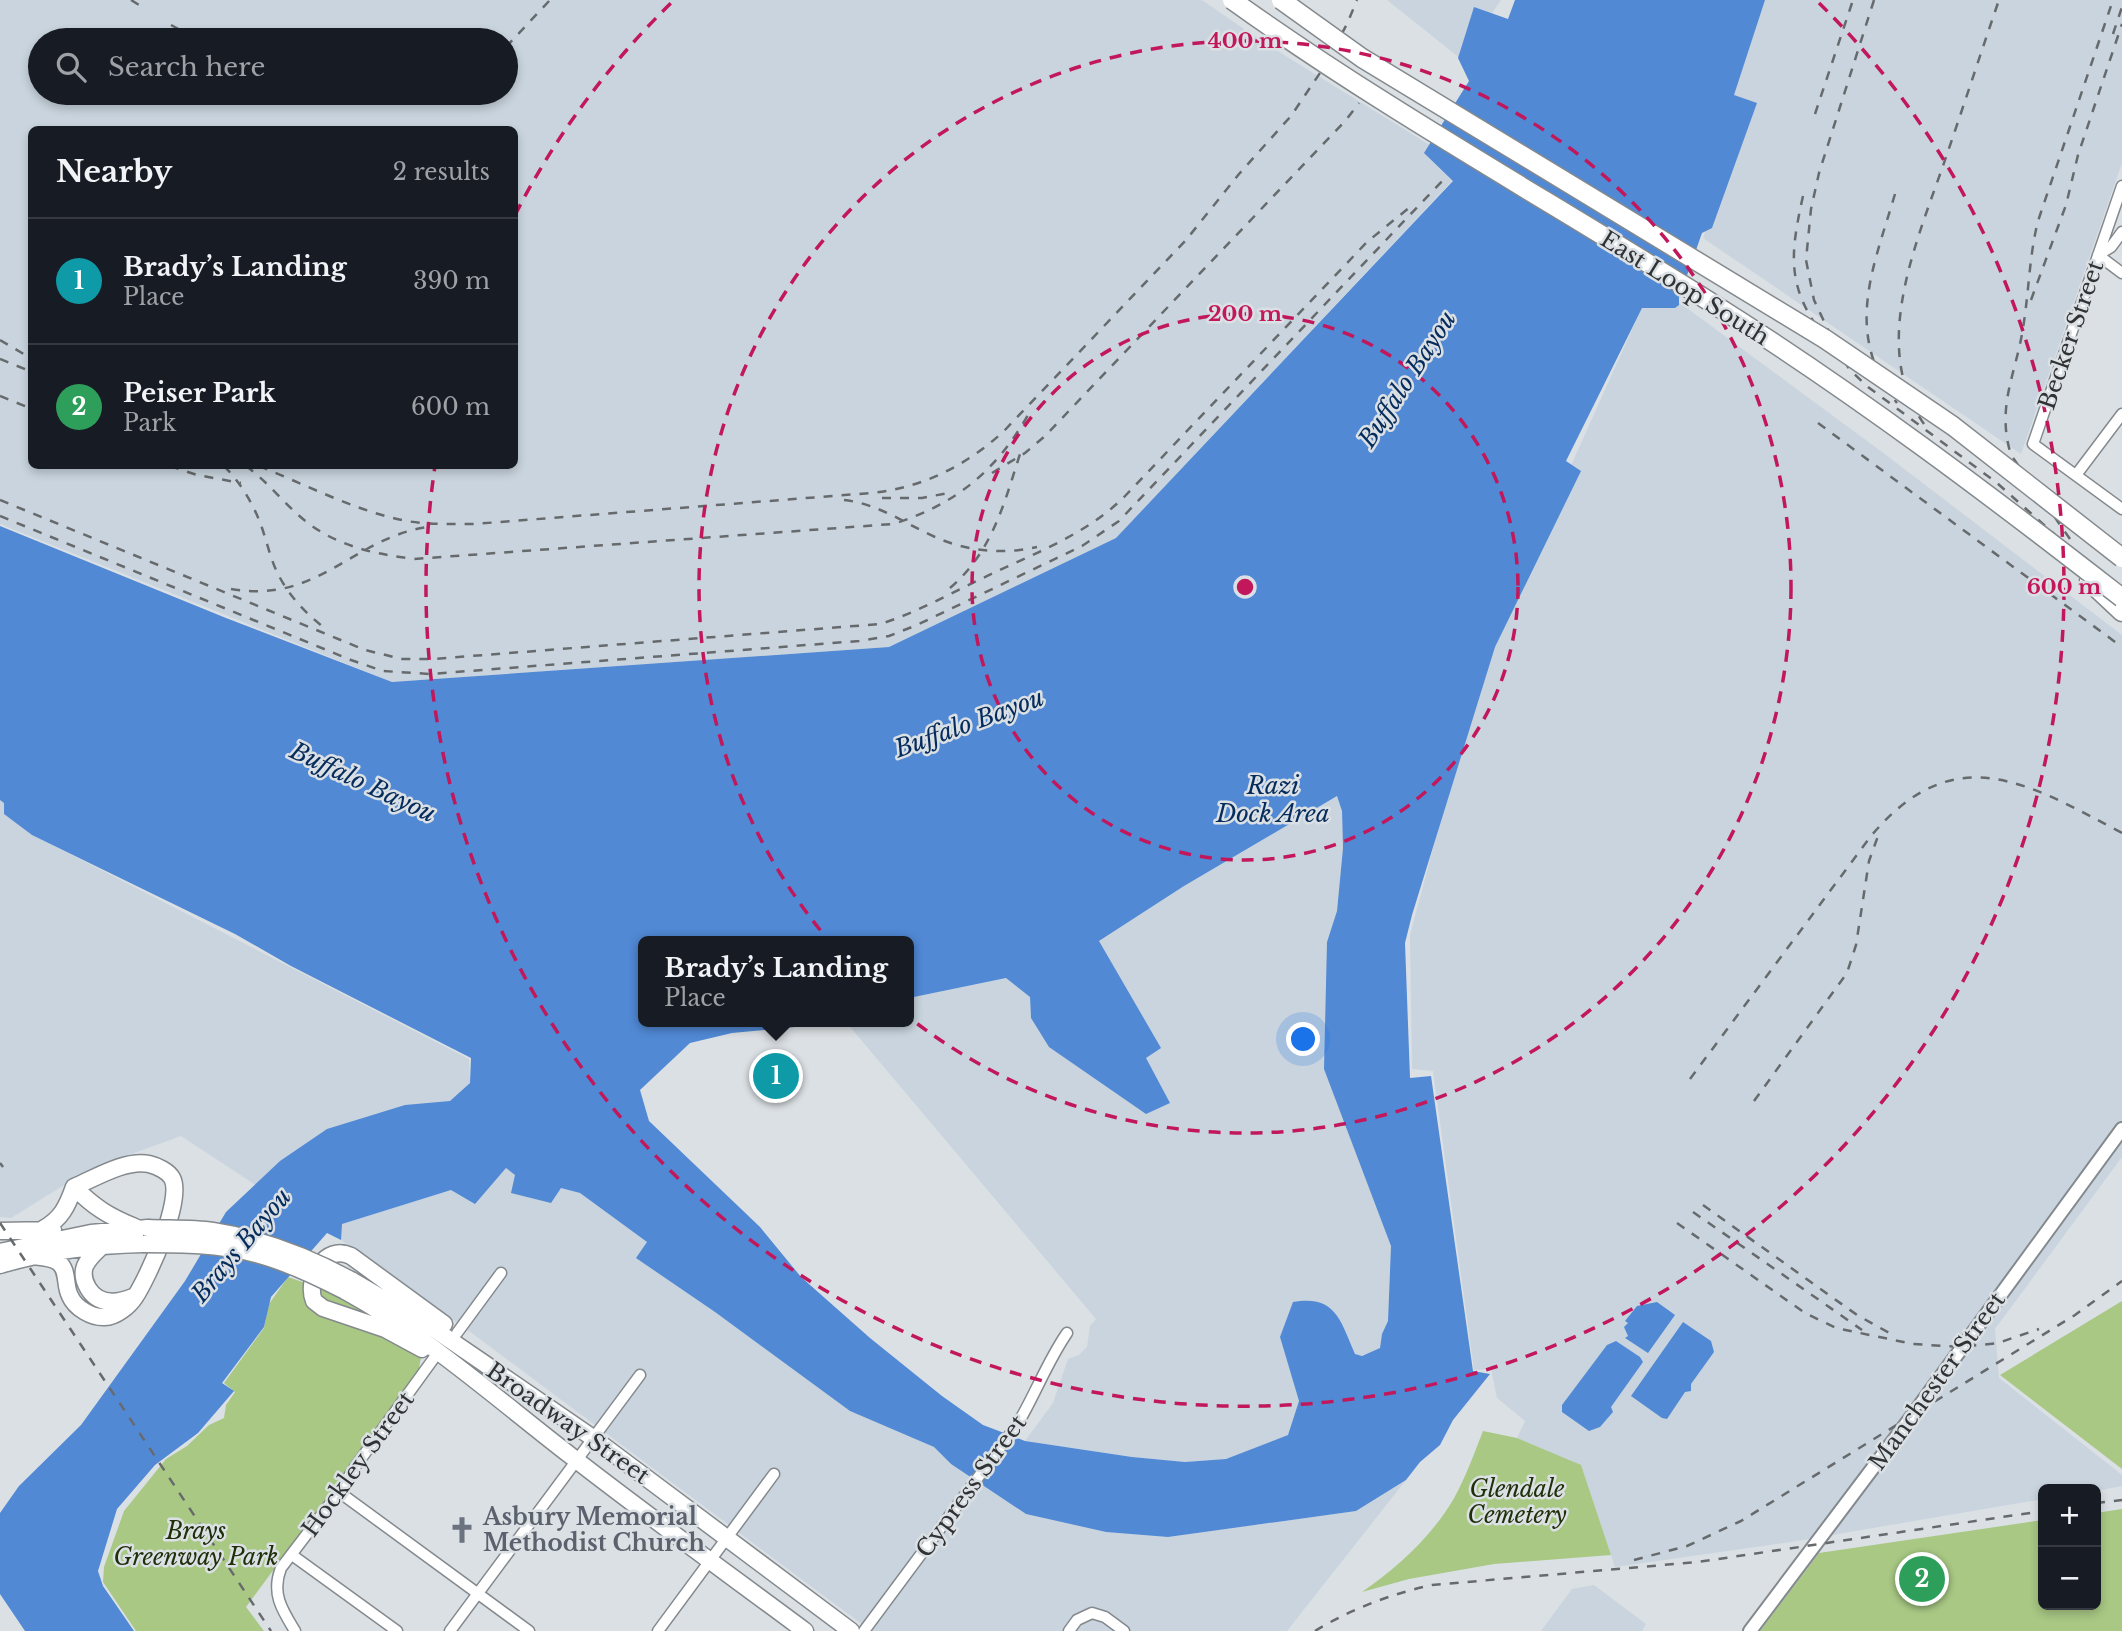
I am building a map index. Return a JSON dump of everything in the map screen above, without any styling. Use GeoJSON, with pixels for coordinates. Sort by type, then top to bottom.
{"type":"FeatureCollection","features":[{"type":"Feature","properties":{"kind":"highway","name":"East Loop South"},"geometry":{"type":"LineString","coordinates":[[1232,0],[1346,79],[1715,305],[1829,379],[2028,524],[2122,598]]}},
{"type":"Feature","properties":{"kind":"highway","name":"East Loop South"},"geometry":{"type":"LineString","coordinates":[[1281,0],[1362,58],[1825,339],[1953,426],[2122,558]]}},
{"type":"Feature","properties":{"kind":"highway"},"geometry":{"type":"LineString","coordinates":[[2002,463],[2122,543]]}},
{"type":"Feature","properties":{"kind":"highway"},"geometry":{"type":"LineString","coordinates":[[2028,524],[2122,611]]}},
{"type":"Feature","properties":{"kind":"main road"},"geometry":{"type":"LineString","coordinates":[[32,1256],[53,1259],[60,1263],[65,1270],[70,1296],[82,1309],[92,1315],[106,1317],[117,1314],[135,1296],[155,1256],[176,1191],[172,1177],[164,1170],[148,1164],[126,1166],[74,1187],[67,1206],[57,1221],[43,1229]]}},
{"type":"Feature","properties":{"kind":"main road"},"geometry":{"type":"LineString","coordinates":[[74,1187],[91,1205],[143,1233]]}},
{"type":"Feature","properties":{"kind":"main road"},"geometry":{"type":"LineString","coordinates":[[0,1231],[43,1229],[143,1233]]}},
{"type":"Feature","properties":{"kind":"main road","name":"Broadway Street"},"geometry":{"type":"LineString","coordinates":[[143,1233],[211,1231],[268,1242],[314,1260],[479,1382],[576,1460],[805,1631]]}},
{"type":"Feature","properties":{"kind":"main road"},"geometry":{"type":"LineString","coordinates":[[0,1252],[91,1233]]}},
{"type":"Feature","properties":{"kind":"main road"},"geometry":{"type":"LineString","coordinates":[[0,1265],[32,1256],[104,1244],[143,1233]]}},
{"type":"Feature","properties":{"kind":"main road","name":"Broadway Street"},"geometry":{"type":"LineString","coordinates":[[143,1233],[255,1254],[394,1303],[593,1438],[851,1631]]}},
{"type":"Feature","properties":{"kind":"main road"},"geometry":{"type":"LineString","coordinates":[[104,1244],[86,1263],[83,1273],[85,1284],[94,1297],[106,1302],[135,1296]]}},
{"type":"Feature","properties":{"kind":"main road"},"geometry":{"type":"LineString","coordinates":[[470,1354],[467,1344],[457,1332],[351,1256],[342,1252],[331,1254],[324,1259],[311,1285],[314,1301],[323,1308],[386,1329],[479,1382]]}},
{"type":"Feature","properties":{"kind":"street","name":"Becker Street"},"geometry":{"type":"LineString","coordinates":[[2076,475],[2033,444],[2122,186]]}},
{"type":"Feature","properties":{"kind":"street"},"geometry":{"type":"LineString","coordinates":[[2122,232],[2111,247],[2098,255],[2122,273]]}},
{"type":"Feature","properties":{"kind":"street"},"geometry":{"type":"LineString","coordinates":[[2122,414],[2076,475],[2122,509]]}},
{"type":"Feature","properties":{"kind":"street","name":"Manchester Street"},"geometry":{"type":"LineString","coordinates":[[1750,1631],[1912,1416],[2122,1129]]}},
{"type":"Feature","properties":{"kind":"street"},"geometry":{"type":"LineString","coordinates":[[457,1332],[501,1273]]}},
{"type":"Feature","properties":{"kind":"street","name":"Cypress Street"},"geometry":{"type":"LineString","coordinates":[[864,1631],[1017,1424],[1034,1396],[1052,1355],[1067,1333]]}},
{"type":"Feature","properties":{"kind":"street","name":"Hockley Street"},"geometry":{"type":"LineString","coordinates":[[295,1631],[280,1607],[276,1594],[276,1581],[281,1568],[339,1492],[434,1358]]}},
{"type":"Feature","properties":{"kind":"street"},"geometry":{"type":"LineString","coordinates":[[450,1631],[640,1375]]}},
{"type":"Feature","properties":{"kind":"street"},"geometry":{"type":"LineString","coordinates":[[658,1631],[774,1474]]}},
{"type":"Feature","properties":{"kind":"street"},"geometry":{"type":"LineString","coordinates":[[339,1492],[529,1631]]}},
{"type":"Feature","properties":{"kind":"street"},"geometry":{"type":"LineString","coordinates":[[292,1555],[397,1631]]}},
{"type":"Feature","properties":{"kind":"street"},"geometry":{"type":"LineString","coordinates":[[1069,1631],[1077,1620],[1092,1613],[1105,1617],[1124,1631]]}},
{"type":"Feature","properties":{"kind":"shaded area"},"geometry":{"type":"Polygon","coordinates":[[[0,0],[1202,0],[1263,42],[1462,165],[1453,180],[1116,538],[889,647],[392,682],[0,524],[0,0]]]}},
{"type":"Feature","properties":{"kind":"shaded area"},"geometry":{"type":"Polygon","coordinates":[[[1387,0],[1501,0],[1461,59],[1387,0]]]}},
{"type":"Feature","properties":{"kind":"shaded area"},"geometry":{"type":"Polygon","coordinates":[[[1757,0],[2122,0],[2122,163],[2021,454],[1703,238],[1752,105],[1726,94],[1757,0]]]}},
{"type":"Feature","properties":{"kind":"shaded area"},"geometry":{"type":"Polygon","coordinates":[[[1653,283],[1882,452],[2122,635],[2122,1157],[1995,1329],[1999,1378],[2122,1475],[2122,1486],[2101,1490],[2101,1484],[2038,1484],[2038,1500],[1791,1542],[1615,1567],[1581,1466],[1517,1438],[1525,1421],[1497,1398],[1491,1369],[1474,1370],[1433,1071],[1412,1069],[1410,935],[1483,661],[1653,283]]]}},
{"type":"Feature","properties":{"kind":"shaded area"},"geometry":{"type":"Polygon","coordinates":[[[1337,796],[1342,811],[1343,848],[1337,911],[1327,942],[1366,1175],[1391,1246],[1388,1321],[1382,1334],[1380,1349],[1361,1356],[1355,1354],[1339,1319],[1280,1337],[1299,1401],[1288,1435],[1226,1459],[1185,1462],[1025,1441],[1053,1403],[1068,1359],[1079,1355],[1087,1347],[1090,1326],[1096,1319],[850,1027],[914,1027],[914,997],[1006,978],[1030,997],[1031,1018],[1146,1058],[1160,1048],[1099,941],[1184,886],[1337,796]]]}},
{"type":"Feature","properties":{"kind":"shaded area"},"geometry":{"type":"Polygon","coordinates":[[[0,800],[6,804],[4,814],[33,835],[469,1059],[470,1082],[451,1106],[260,1188],[181,1136],[90,1169],[11,1218],[0,1217],[0,800]]]}},
{"type":"Feature","properties":{"kind":"shaded area"},"geometry":{"type":"Polygon","coordinates":[[[506,1168],[516,1175],[512,1193],[561,1187],[580,1193],[647,1242],[637,1258],[850,1411],[934,1447],[951,1464],[1026,1514],[1106,1532],[1168,1537],[1356,1511],[1406,1480],[1287,1631],[871,1631],[473,1334],[341,1240],[341,1224],[451,1190],[506,1168]]]}},
{"type":"Feature","properties":{"kind":"shaded area"},"geometry":{"type":"Polygon","coordinates":[[[1594,1585],[1646,1624],[1642,1631],[1541,1631],[1572,1589],[1594,1585]]]}},
{"type":"Feature","properties":{"kind":"green space","name":"Brays Greenway Park"},"geometry":{"type":"Polygon","coordinates":[[[288,1277],[359,1306],[411,1342],[421,1357],[418,1374],[246,1607],[264,1631],[136,1631],[103,1582],[104,1567],[124,1511],[166,1459],[187,1446],[209,1425],[224,1418],[226,1405],[235,1392],[224,1383],[264,1328],[269,1304],[288,1277]]]}},
{"type":"Feature","properties":{"kind":"green space"},"geometry":{"type":"Polygon","coordinates":[[[2122,1301],[2122,1469],[2000,1375],[2122,1301]]]}},
{"type":"Feature","properties":{"kind":"green space","name":"Glendale Cemetery"},"geometry":{"type":"Polygon","coordinates":[[[1483,1431],[1517,1438],[1581,1465],[1611,1555],[1494,1564],[1409,1579],[1362,1592],[1412,1551],[1444,1514],[1461,1484],[1483,1431]]]}},
{"type":"Feature","properties":{"kind":"green space"},"geometry":{"type":"Polygon","coordinates":[[[2122,1509],[2122,1631],[1760,1631],[1819,1553],[2038,1521],[2038,1610],[2101,1610],[2101,1512],[2122,1509]]]}},
{"type":"Feature","properties":{"kind":"water"},"geometry":{"type":"Polygon","coordinates":[[[1515,0],[1765,0],[1734,95],[1757,103],[1712,228],[1702,233],[1679,298],[1679,305],[1675,308],[1642,308],[1566,461],[1581,471],[1495,647],[1405,943],[1410,1078],[1431,1076],[1473,1371],[1490,1374],[1453,1420],[1440,1445],[1420,1462],[1406,1480],[1356,1511],[1168,1537],[1106,1532],[1026,1514],[951,1464],[934,1447],[850,1411],[636,1258],[647,1242],[580,1193],[561,1188],[551,1203],[511,1193],[515,1175],[506,1168],[475,1204],[451,1190],[342,1224],[341,1240],[327,1233],[271,1297],[264,1327],[222,1383],[234,1391],[198,1433],[155,1465],[117,1509],[98,1571],[103,1586],[134,1631],[25,1631],[0,1594],[0,1513],[19,1486],[81,1425],[185,1281],[226,1212],[280,1161],[327,1129],[405,1105],[450,1101],[470,1083],[471,1058],[291,966],[235,934],[32,835],[4,814],[4,803],[0,800],[0,526],[392,682],[889,647],[1116,538],[1453,181],[1424,153],[1469,81],[1458,58],[1474,7],[1508,19],[1515,0]],[[1337,796],[1184,886],[1099,941],[1161,1048],[1146,1058],[1170,1103],[1146,1114],[1049,1047],[1031,1018],[1030,997],[1006,978],[914,997],[914,936],[638,936],[638,1027],[795,1027],[732,1033],[690,1043],[640,1090],[649,1121],[760,1227],[801,1277],[870,1338],[983,1425],[1025,1441],[1185,1462],[1226,1459],[1288,1435],[1299,1401],[1280,1337],[1293,1302],[1319,1302],[1328,1306],[1340,1321],[1355,1354],[1362,1356],[1380,1348],[1388,1321],[1391,1246],[1324,1069],[1327,942],[1337,911],[1343,848],[1342,811],[1337,796]]]}},
{"type":"Feature","properties":{"kind":"water"},"geometry":{"type":"Polygon","coordinates":[[[1657,1302],[1675,1315],[1648,1353],[1625,1338],[1628,1336],[1624,1327],[1628,1323],[1625,1321],[1637,1306],[1657,1302]]]}},
{"type":"Feature","properties":{"kind":"water"},"geometry":{"type":"Polygon","coordinates":[[[1683,1322],[1711,1341],[1714,1352],[1691,1384],[1691,1391],[1685,1392],[1667,1419],[1631,1396],[1683,1322]]]}},
{"type":"Feature","properties":{"kind":"water"},"geometry":{"type":"Polygon","coordinates":[[[1616,1341],[1640,1357],[1643,1362],[1611,1407],[1613,1412],[1600,1427],[1589,1431],[1562,1412],[1562,1405],[1607,1345],[1616,1341]]]}},
{"type":"Feature","properties":{"kind":"railway"},"geometry":{"type":"LineString","coordinates":[[131,0],[144,8]]}},
{"type":"Feature","properties":{"kind":"railway"},"geometry":{"type":"LineString","coordinates":[[518,34],[550,0]]}},
{"type":"Feature","properties":{"kind":"railway"},"geometry":{"type":"LineString","coordinates":[[266,469],[379,514],[406,521],[445,524],[474,524],[871,493],[908,486],[942,473],[974,455],[1004,431],[1186,240],[1239,174],[1291,116],[1322,70],[1357,0]]}},
{"type":"Feature","properties":{"kind":"railway"},"geometry":{"type":"LineString","coordinates":[[1815,114],[1853,0]]}},
{"type":"Feature","properties":{"kind":"railway"},"geometry":{"type":"LineString","coordinates":[[1874,0],[1819,173],[1811,209],[1806,260],[1814,300],[1849,369],[1868,387],[1997,483],[2053,533],[2122,602]]}},
{"type":"Feature","properties":{"kind":"railway"},"geometry":{"type":"LineString","coordinates":[[1924,424],[1908,393],[1900,361],[1899,326],[1904,291],[1923,221],[1999,0]]}},
{"type":"Feature","properties":{"kind":"railway"},"geometry":{"type":"LineString","coordinates":[[2070,539],[2011,455],[2007,437],[2006,405],[2023,328],[2038,221],[2113,0]]}},
{"type":"Feature","properties":{"kind":"railway"},"geometry":{"type":"LineString","coordinates":[[2113,34],[2122,7]]}},
{"type":"Feature","properties":{"kind":"railway"},"geometry":{"type":"LineString","coordinates":[[2031,300],[2066,205],[2078,155],[2122,24]]}},
{"type":"Feature","properties":{"kind":"railway"},"geometry":{"type":"LineString","coordinates":[[171,25],[177,28]]}},
{"type":"Feature","properties":{"kind":"railway"},"geometry":{"type":"LineString","coordinates":[[992,473],[1025,453],[1045,436],[1346,120],[1359,103]]}},
{"type":"Feature","properties":{"kind":"railway"},"geometry":{"type":"LineString","coordinates":[[0,516],[383,671],[430,674],[859,641],[889,636],[1082,546],[1119,521],[1445,178]]}},
{"type":"Feature","properties":{"kind":"railway"},"geometry":{"type":"LineString","coordinates":[[1895,194],[1872,275],[1867,326],[1871,351],[1881,377],[1897,403]]}},
{"type":"Feature","properties":{"kind":"railway"},"geometry":{"type":"LineString","coordinates":[[1803,196],[1795,236],[1797,286],[1812,320],[1825,338]]}},
{"type":"Feature","properties":{"kind":"railway"},"geometry":{"type":"LineString","coordinates":[[0,500],[365,650],[402,659],[433,659],[880,624],[919,609],[1077,533],[1111,509],[1367,242],[1410,207]]}},
{"type":"Feature","properties":{"kind":"railway"},"geometry":{"type":"LineString","coordinates":[[0,340],[28,357]]}},
{"type":"Feature","properties":{"kind":"railway"},"geometry":{"type":"LineString","coordinates":[[0,359],[28,370]]}},
{"type":"Feature","properties":{"kind":"railway"},"geometry":{"type":"LineString","coordinates":[[0,396],[28,407]]}},
{"type":"Feature","properties":{"kind":"railway"},"geometry":{"type":"LineString","coordinates":[[249,469],[321,532],[365,550],[414,559],[893,524],[936,507],[972,483],[1002,453],[1028,415]]}},
{"type":"Feature","properties":{"kind":"railway"},"geometry":{"type":"LineString","coordinates":[[1818,423],[2122,647]]}},
{"type":"Feature","properties":{"kind":"railway"},"geometry":{"type":"LineString","coordinates":[[950,588],[976,559],[995,526],[1020,454]]}},
{"type":"Feature","properties":{"kind":"railway"},"geometry":{"type":"LineString","coordinates":[[179,469],[241,483]]}},
{"type":"Feature","properties":{"kind":"railway"},"geometry":{"type":"LineString","coordinates":[[227,469],[240,484],[252,505],[281,580],[292,596],[326,629]]}},
{"type":"Feature","properties":{"kind":"railway"},"geometry":{"type":"LineString","coordinates":[[882,498],[922,498],[948,493]]}},
{"type":"Feature","properties":{"kind":"railway"},"geometry":{"type":"LineString","coordinates":[[844,500],[869,505],[959,546],[998,551],[1037,547]]}},
{"type":"Feature","properties":{"kind":"railway"},"geometry":{"type":"LineString","coordinates":[[231,589],[262,591],[288,587],[312,579],[400,534],[427,527]]}},
{"type":"Feature","properties":{"kind":"railway"},"geometry":{"type":"LineString","coordinates":[[1690,1079],[1871,836],[1902,805],[1932,787],[1962,778],[1992,779],[2023,786],[2055,798],[2122,833]]}},
{"type":"Feature","properties":{"kind":"railway"},"geometry":{"type":"LineString","coordinates":[[1754,1101],[1847,973],[1856,945],[1869,861],[1878,836]]}},
{"type":"Feature","properties":{"kind":"railway"},"geometry":{"type":"LineString","coordinates":[[0,1163],[3,1167]]}},
{"type":"Feature","properties":{"kind":"railway"},"geometry":{"type":"LineString","coordinates":[[1703,1205],[1857,1315],[1893,1335]]}},
{"type":"Feature","properties":{"kind":"railway"},"geometry":{"type":"LineString","coordinates":[[1693,1212],[1862,1330]]}},
{"type":"Feature","properties":{"kind":"railway"},"geometry":{"type":"LineString","coordinates":[[0,1223],[271,1631]]}},
{"type":"Feature","properties":{"kind":"railway"},"geometry":{"type":"LineString","coordinates":[[1677,1223],[1805,1313],[1836,1328],[1913,1344],[1961,1347],[1998,1343],[2039,1329]]}},
{"type":"Feature","properties":{"kind":"railway"},"geometry":{"type":"LineString","coordinates":[[1634,1560],[1687,1546],[1741,1521],[2075,1315],[2122,1281]]}},
{"type":"Feature","properties":{"kind":"railway"},"geometry":{"type":"LineString","coordinates":[[2101,1502],[2122,1500]]}},
{"type":"Feature","properties":{"kind":"railway"},"geometry":{"type":"LineString","coordinates":[[1315,1631],[1372,1603],[1432,1585],[1698,1562],[2038,1512]]}},
{"type":"Feature","properties":{"kind":"place","name":"Brady’s Landing"},"geometry":{"type":"Point","coordinates":[776,1076]}},
{"type":"Feature","properties":{"kind":"place","name":"Asbury Memorial Methodist Church"},"geometry":{"type":"Point","coordinates":[462,1530]}},
{"type":"Feature","properties":{"kind":"place","name":"Peiser Park"},"geometry":{"type":"Point","coordinates":[1922,1579]}},
{"type":"Feature","properties":{"kind":"water label","name":"Buffalo Bayou"},"geometry":{"type":"Point","coordinates":[1407,379]}},
{"type":"Feature","properties":{"kind":"water label","name":"Buffalo Bayou"},"geometry":{"type":"Point","coordinates":[969,723]}},
{"type":"Feature","properties":{"kind":"water label","name":"Buffalo Bayou"},"geometry":{"type":"Point","coordinates":[363,782]}},
{"type":"Feature","properties":{"kind":"water label","name":"Razi Dock Area"},"geometry":{"type":"Point","coordinates":[1273,799]}},
{"type":"Feature","properties":{"kind":"water label","name":"Brays Bayou"},"geometry":{"type":"Point","coordinates":[241,1245]}}]}
